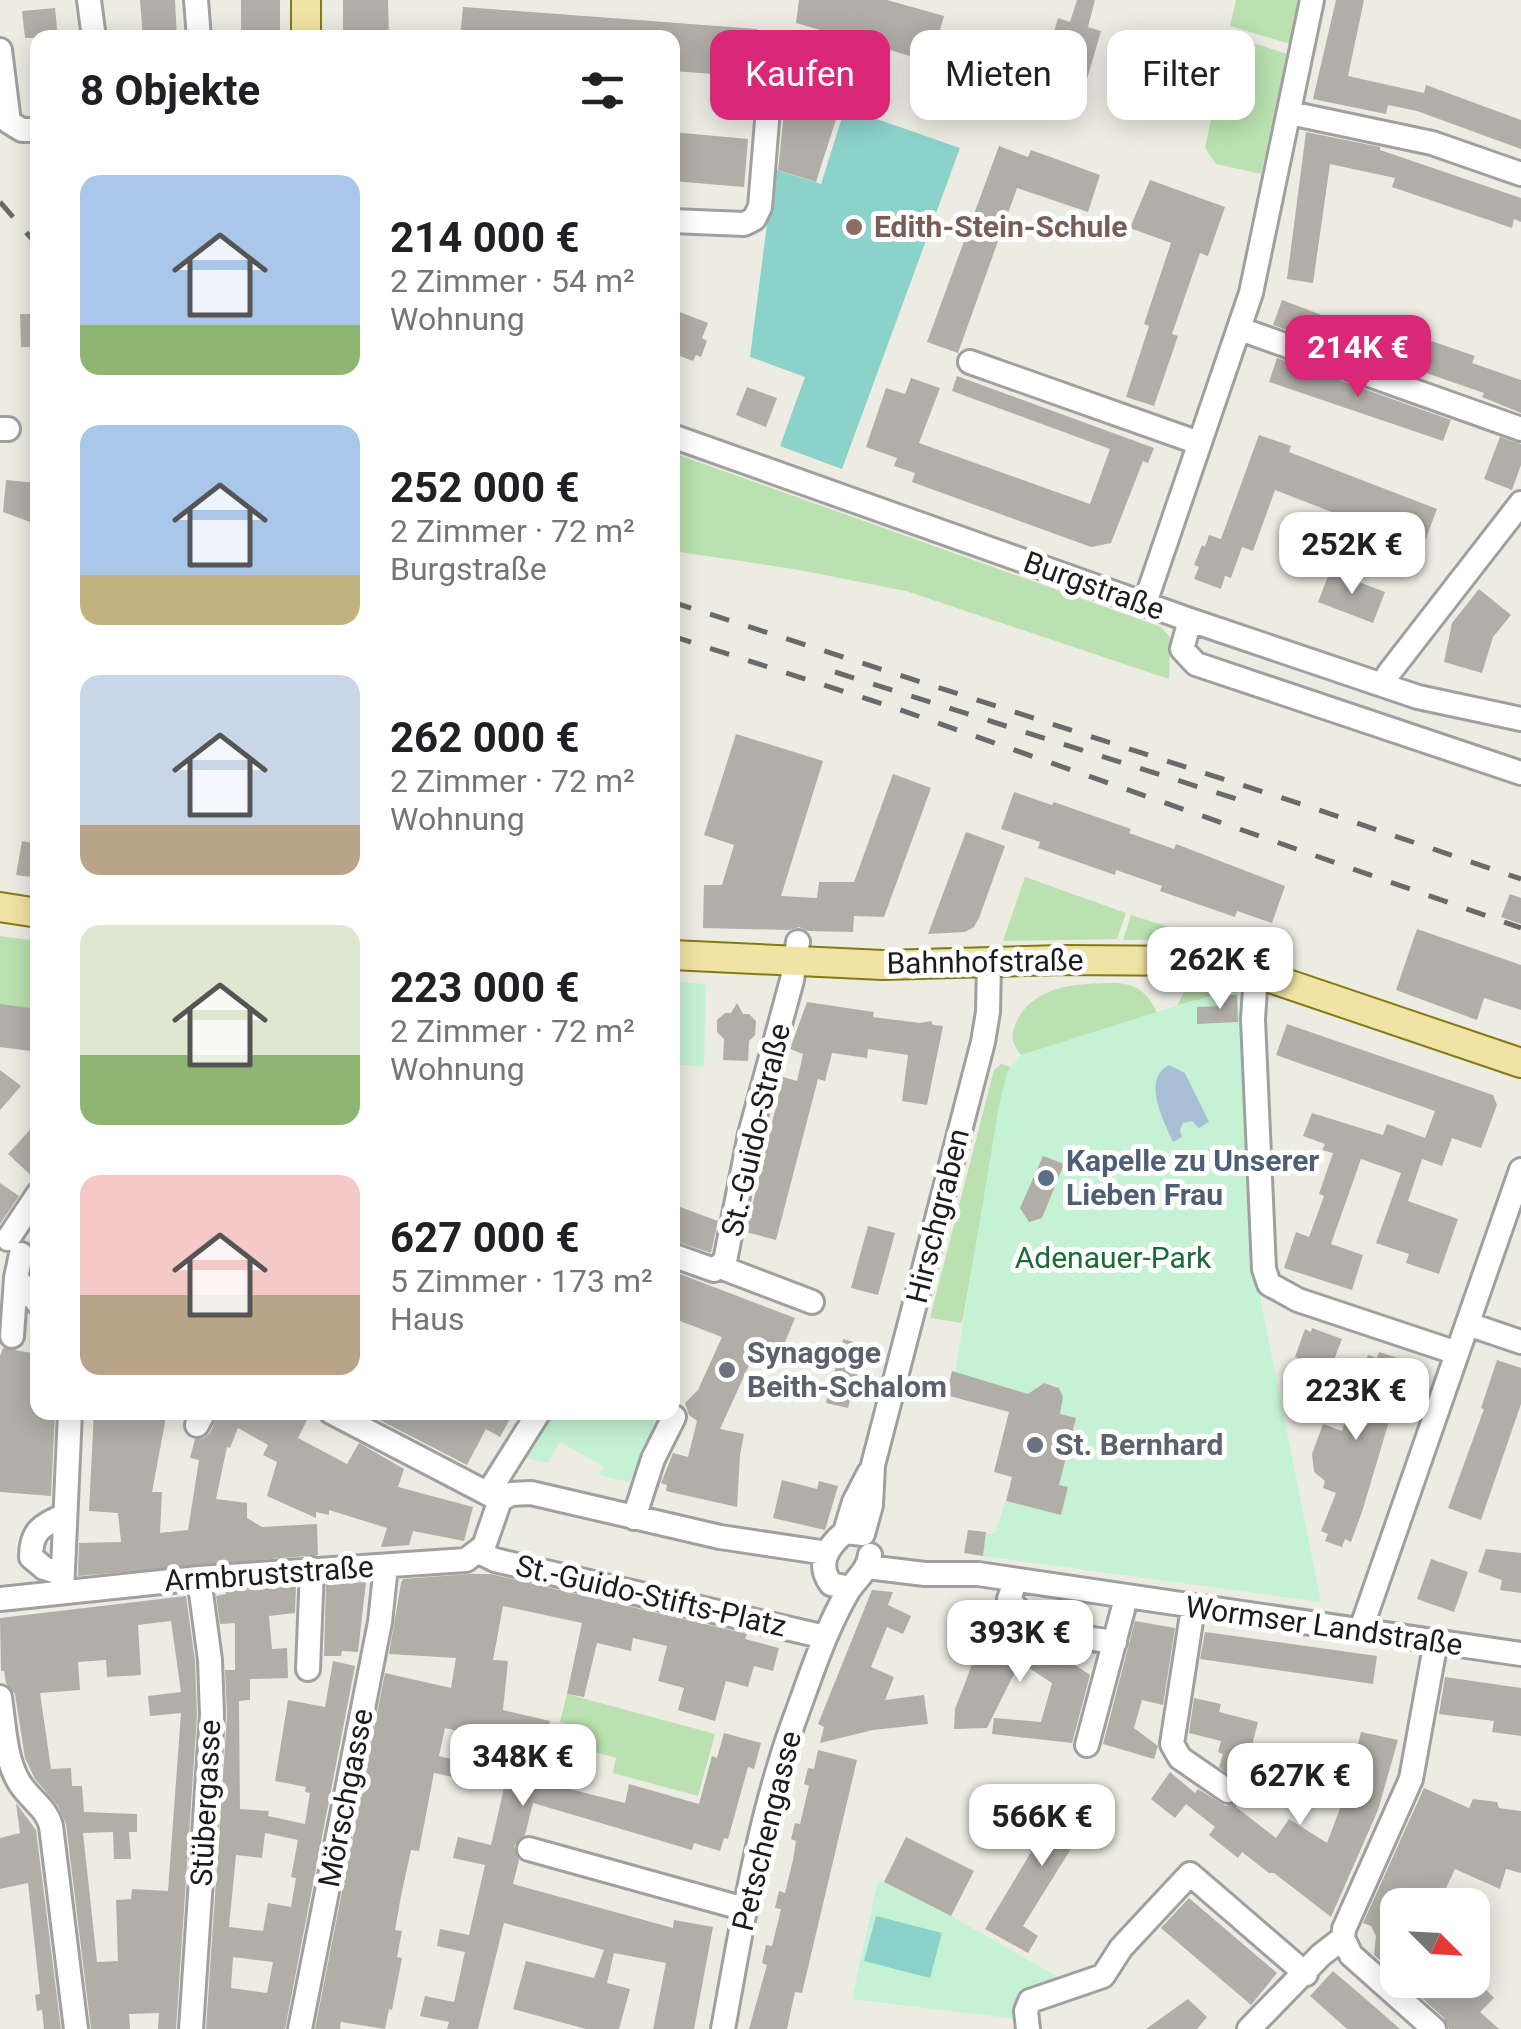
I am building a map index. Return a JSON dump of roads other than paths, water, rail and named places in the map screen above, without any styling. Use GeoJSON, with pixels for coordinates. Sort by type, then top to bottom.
{"type":"FeatureCollection","features":[{"type":"Feature","properties":{"kind":"main road"},"geometry":{"type":"LineString","coordinates":[[306,0],[306,30]]}},
{"type":"Feature","properties":{"kind":"main road"},"geometry":{"type":"LineString","coordinates":[[0,907],[30,912]]}},
{"type":"Feature","properties":{"kind":"main road","name":"Bahnhofstraße"},"geometry":{"type":"LineString","coordinates":[[680,956],[797,952],[990,964],[1186,961],[1228,966],[1521,1063]]}},
{"type":"Feature","properties":{"kind":"street"},"geometry":{"type":"LineString","coordinates":[[90,0],[93,30]]}},
{"type":"Feature","properties":{"kind":"street"},"geometry":{"type":"LineString","coordinates":[[196,0],[198,30]]}},
{"type":"Feature","properties":{"kind":"street"},"geometry":{"type":"LineString","coordinates":[[1145,604],[1251,293],[1312,0]]}},
{"type":"Feature","properties":{"kind":"street"},"geometry":{"type":"LineString","coordinates":[[0,50],[9,122],[30,130]]}},
{"type":"Feature","properties":{"kind":"street"},"geometry":{"type":"LineString","coordinates":[[1290,113],[1418,139],[1521,174]]}},
{"type":"Feature","properties":{"kind":"street"},"geometry":{"type":"LineString","coordinates":[[680,221],[744,224],[754,220],[760,207],[768,120]]}},
{"type":"Feature","properties":{"kind":"street"},"geometry":{"type":"LineString","coordinates":[[1240,329],[1521,430]]}},
{"type":"Feature","properties":{"kind":"street"},"geometry":{"type":"LineString","coordinates":[[970,362],[1200,443]]}},
{"type":"Feature","properties":{"kind":"street","name":"Burgstraße"},"geometry":{"type":"LineString","coordinates":[[680,439],[1418,697],[1521,720]]}},
{"type":"Feature","properties":{"kind":"street"},"geometry":{"type":"LineString","coordinates":[[1384,685],[1389,672],[1521,503]]}},
{"type":"Feature","properties":{"kind":"street"},"geometry":{"type":"LineString","coordinates":[[1190,620],[1182,649],[1196,664],[1521,773]]}},
{"type":"Feature","properties":{"kind":"street","name":"St.-Guido-Straße"},"geometry":{"type":"LineString","coordinates":[[680,1258],[708,1269],[720,1268],[728,1248],[750,1134],[797,952]]}},
{"type":"Feature","properties":{"kind":"street","name":"Hirschgraben"},"geometry":{"type":"LineString","coordinates":[[862,1545],[873,1465],[982,1042],[990,964]]}},
{"type":"Feature","properties":{"kind":"street"},"geometry":{"type":"LineString","coordinates":[[1261,975],[1252,1020],[1264,1269],[1269,1284],[1298,1300],[1458,1354]]}},
{"type":"Feature","properties":{"kind":"street"},"geometry":{"type":"LineString","coordinates":[[1361,1629],[1521,1170]]}},
{"type":"Feature","properties":{"kind":"street"},"geometry":{"type":"LineString","coordinates":[[16,1316],[17,1246],[30,1214]]}},
{"type":"Feature","properties":{"kind":"street"},"geometry":{"type":"LineString","coordinates":[[720,1268],[812,1302]]}},
{"type":"Feature","properties":{"kind":"street"},"geometry":{"type":"LineString","coordinates":[[1468,1324],[1521,1342]]}},
{"type":"Feature","properties":{"kind":"street"},"geometry":{"type":"LineString","coordinates":[[61,1582],[70,1420]]}},
{"type":"Feature","properties":{"kind":"street"},"geometry":{"type":"LineString","coordinates":[[346,1420],[494,1497],[531,1494],[788,1550],[832,1573],[858,1581],[862,1545]]}},
{"type":"Feature","properties":{"kind":"street"},"geometry":{"type":"LineString","coordinates":[[479,1552],[488,1539],[494,1497],[535,1420]]}},
{"type":"Feature","properties":{"kind":"street"},"geometry":{"type":"LineString","coordinates":[[634,1518],[653,1460],[673,1420]]}},
{"type":"Feature","properties":{"kind":"street"},"geometry":{"type":"LineString","coordinates":[[832,1573],[862,1545]]}},
{"type":"Feature","properties":{"kind":"street","name":"Wormser Landstraße"},"geometry":{"type":"LineString","coordinates":[[862,1545],[956,1572],[1521,1654]]}},
{"type":"Feature","properties":{"kind":"street","name":"Armbruststraße"},"geometry":{"type":"LineString","coordinates":[[0,1598],[61,1582],[386,1566],[466,1560],[479,1552]]}},
{"type":"Feature","properties":{"kind":"street","name":"St.-Guido-Stifts-Platz"},"geometry":{"type":"LineString","coordinates":[[479,1552],[494,1560],[825,1637]]}},
{"type":"Feature","properties":{"kind":"street","name":"Mörschgasse"},"geometry":{"type":"LineString","coordinates":[[300,2029],[380,1622],[386,1566]]}},
{"type":"Feature","properties":{"kind":"street"},"geometry":{"type":"LineString","coordinates":[[308,1670],[312,1569]]}},
{"type":"Feature","properties":{"kind":"street","name":"Petschengasse"},"geometry":{"type":"LineString","coordinates":[[724,2029],[745,1909],[779,1765],[825,1637],[824,1609],[832,1573]]}},
{"type":"Feature","properties":{"kind":"street","name":"Stübergasse"},"geometry":{"type":"LineString","coordinates":[[191,2029],[212,1702],[199,1578]]}},
{"type":"Feature","properties":{"kind":"street"},"geometry":{"type":"LineString","coordinates":[[1016,1580],[1010,1599],[1020,1612],[1058,1634],[1114,1642]]}},
{"type":"Feature","properties":{"kind":"street"},"geometry":{"type":"LineString","coordinates":[[1087,1745],[1126,1598]]}},
{"type":"Feature","properties":{"kind":"street"},"geometry":{"type":"LineString","coordinates":[[1193,1608],[1172,1744],[1180,1758],[1228,1791]]}},
{"type":"Feature","properties":{"kind":"street"},"geometry":{"type":"LineString","coordinates":[[1434,2029],[1351,1955],[1343,1938],[1344,1928],[1411,1779],[1436,1641]]}},
{"type":"Feature","properties":{"kind":"street"},"geometry":{"type":"LineString","coordinates":[[0,1698],[14,1772],[22,1788],[45,1810],[51,1826],[76,2029]]}},
{"type":"Feature","properties":{"kind":"street"},"geometry":{"type":"LineString","coordinates":[[529,1849],[745,1909]]}},
{"type":"Feature","properties":{"kind":"street"},"geometry":{"type":"LineString","coordinates":[[1028,2029],[1026,2011],[1030,2001],[1103,1976],[1133,1935],[1190,1874],[1306,1974]]}},
{"type":"Feature","properties":{"kind":"street"},"geometry":{"type":"LineString","coordinates":[[1249,2029],[1321,1955],[1343,1938]]}},
{"type":"Feature","properties":{"kind":"railway"},"geometry":{"type":"LineString","coordinates":[[0,202],[30,237]]}},
{"type":"Feature","properties":{"kind":"railway"},"geometry":{"type":"LineString","coordinates":[[680,605],[1304,805],[1521,879]]}},
{"type":"Feature","properties":{"kind":"railway"},"geometry":{"type":"LineString","coordinates":[[680,639],[895,708],[1521,928]]}},
{"type":"Feature","properties":{"kind":"railway"},"geometry":{"type":"LineString","coordinates":[[835,672],[1240,800]]}},
{"type":"Feature","properties":{"kind":"place","name":"Edith-Stein-Schule"},"geometry":{"type":"Point","coordinates":[854,227]}},
{"type":"Feature","properties":{"kind":"place","name":"Kapelle zu Unserer Lieben Frau"},"geometry":{"type":"Point","coordinates":[1046,1178]}},
{"type":"Feature","properties":{"kind":"place","name":"Synagoge Beith-Schalom"},"geometry":{"type":"Point","coordinates":[727,1370]}},
{"type":"Feature","properties":{"kind":"place","name":"St. Bernhard"},"geometry":{"type":"Point","coordinates":[1035,1445]}},
{"type":"Feature","properties":{"kind":"park label","name":"Adenauer-Park"},"geometry":{"type":"Point","coordinates":[1113,1258]}}]}
